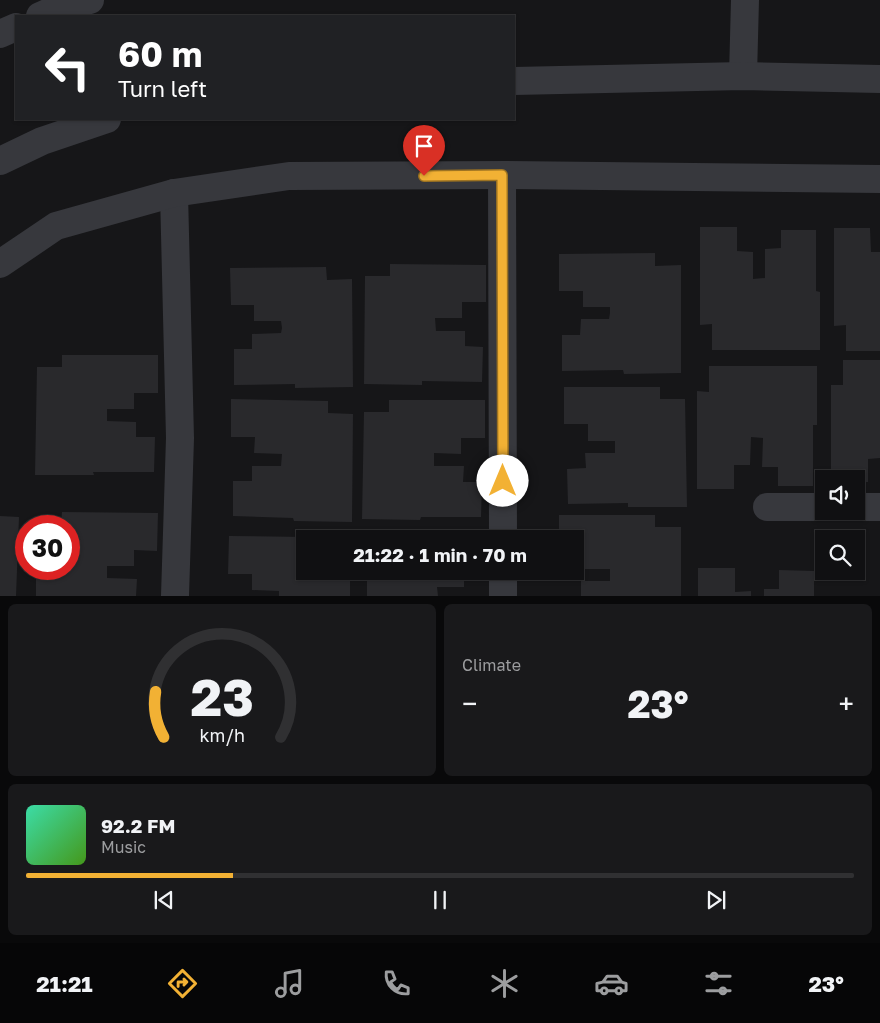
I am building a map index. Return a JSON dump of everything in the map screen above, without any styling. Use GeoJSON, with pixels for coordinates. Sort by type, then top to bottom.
{"type":"FeatureCollection","features":[{"type":"Feature","properties":{"kind":"street"},"geometry":{"type":"LineString","coordinates":[[42,15],[56,9],[90,0]]}},
{"type":"Feature","properties":{"kind":"street"},"geometry":{"type":"LineString","coordinates":[[743,76],[745,0]]}},
{"type":"Feature","properties":{"kind":"street"},"geometry":{"type":"LineString","coordinates":[[0,34],[15,27]]}},
{"type":"Feature","properties":{"kind":"street"},"geometry":{"type":"LineString","coordinates":[[515,81],[743,76],[880,79]]}},
{"type":"Feature","properties":{"kind":"street"},"geometry":{"type":"LineString","coordinates":[[0,161],[42,141],[103,120]]}},
{"type":"Feature","properties":{"kind":"street"},"geometry":{"type":"LineString","coordinates":[[502,175],[503,530]]}},
{"type":"Feature","properties":{"kind":"street"},"geometry":{"type":"LineString","coordinates":[[0,264],[56,226],[174,193],[289,176],[502,175],[880,179]]}},
{"type":"Feature","properties":{"kind":"street"},"geometry":{"type":"LineString","coordinates":[[174,193],[180,438],[175,596]]}},
{"type":"Feature","properties":{"kind":"street"},"geometry":{"type":"LineString","coordinates":[[768,507],[815,507]]}},
{"type":"Feature","properties":{"kind":"street"},"geometry":{"type":"LineString","coordinates":[[865,508],[880,508]]}},
{"type":"Feature","properties":{"kind":"street"},"geometry":{"type":"LineString","coordinates":[[503,580],[503,596]]}},
{"type":"Feature","properties":{"kind":"building"},"geometry":{"type":"Polygon","coordinates":[[[700,227],[737,227],[737,251],[753,252],[753,279],[765,278],[765,249],[781,248],[781,230],[816,230],[816,291],[820,292],[820,350],[712,350],[712,324],[700,325],[700,227]]]}},
{"type":"Feature","properties":{"kind":"building"},"geometry":{"type":"Polygon","coordinates":[[[834,228],[870,228],[871,252],[880,252],[880,351],[846,351],[846,325],[834,326],[834,228]]]}},
{"type":"Feature","properties":{"kind":"building"},"geometry":{"type":"Polygon","coordinates":[[[655,253],[655,266],[681,265],[681,373],[624,374],[623,370],[562,371],[562,335],[580,335],[581,319],[609,319],[610,307],[583,307],[583,291],[559,291],[559,254],[655,253]]]}},
{"type":"Feature","properties":{"kind":"building"},"geometry":{"type":"Polygon","coordinates":[[[390,264],[486,265],[486,302],[462,302],[462,318],[435,318],[436,331],[465,331],[465,346],[483,347],[482,382],[422,381],[422,385],[364,384],[365,276],[390,276],[390,264]]]}},
{"type":"Feature","properties":{"kind":"building"},"geometry":{"type":"Polygon","coordinates":[[[326,267],[327,280],[352,279],[353,387],[295,388],[295,384],[234,385],[234,349],[252,349],[252,334],[281,333],[282,328],[281,321],[254,321],[254,305],[231,305],[230,268],[326,267]]]}},
{"type":"Feature","properties":{"kind":"building"},"geometry":{"type":"Polygon","coordinates":[[[62,355],[158,355],[158,393],[134,393],[134,409],[107,409],[107,421],[136,422],[136,437],[155,437],[154,472],[93,472],[94,475],[35,475],[37,367],[62,367],[62,355]]]}},
{"type":"Feature","properties":{"kind":"building"},"geometry":{"type":"Polygon","coordinates":[[[843,360],[880,360],[880,458],[868,459],[868,482],[865,482],[865,470],[831,470],[831,385],[843,385],[843,360]]]}},
{"type":"Feature","properties":{"kind":"building"},"geometry":{"type":"Polygon","coordinates":[[[709,366],[817,366],[817,425],[813,425],[813,486],[778,486],[778,467],[762,467],[763,438],[751,437],[750,465],[734,465],[734,489],[697,489],[697,391],[709,392],[709,366]]]}},
{"type":"Feature","properties":{"kind":"building"},"geometry":{"type":"Polygon","coordinates":[[[564,387],[660,387],[660,399],[685,399],[687,507],[628,507],[628,503],[568,504],[567,469],[586,468],[585,453],[615,453],[615,441],[588,441],[588,424],[564,424],[564,387]]]}},
{"type":"Feature","properties":{"kind":"building"},"geometry":{"type":"Polygon","coordinates":[[[231,399],[328,401],[328,413],[353,414],[352,522],[294,521],[293,518],[233,516],[233,481],[252,481],[252,466],[281,466],[282,454],[254,453],[255,437],[231,437],[231,399]]]}},
{"type":"Feature","properties":{"kind":"building"},"geometry":{"type":"Polygon","coordinates":[[[389,400],[485,400],[485,438],[461,438],[461,454],[434,453],[434,466],[464,466],[463,482],[482,482],[481,517],[421,517],[420,520],[362,519],[364,412],[389,412],[389,400]]]}},
{"type":"Feature","properties":{"kind":"building"},"geometry":{"type":"Polygon","coordinates":[[[62,512],[158,513],[157,551],[134,550],[134,566],[107,566],[107,578],[137,579],[136,596],[36,596],[36,580],[80,580],[80,515],[62,515],[62,512]]]}},
{"type":"Feature","properties":{"kind":"building"},"geometry":{"type":"Polygon","coordinates":[[[559,515],[655,515],[655,527],[681,527],[681,596],[581,596],[581,581],[610,581],[610,569],[584,569],[584,530],[559,530],[559,515]]]}},
{"type":"Feature","properties":{"kind":"building"},"geometry":{"type":"Polygon","coordinates":[[[0,516],[15,517],[16,596],[0,596],[0,516]]]}},
{"type":"Feature","properties":{"kind":"building"},"geometry":{"type":"Polygon","coordinates":[[[229,536],[296,537],[296,580],[350,580],[350,596],[279,596],[279,591],[252,590],[252,574],[228,574],[229,536]]]}},
{"type":"Feature","properties":{"kind":"building"},"geometry":{"type":"Polygon","coordinates":[[[698,568],[735,568],[735,592],[751,591],[751,596],[698,596],[698,568]]]}},
{"type":"Feature","properties":{"kind":"building"},"geometry":{"type":"Polygon","coordinates":[[[779,570],[814,571],[814,596],[764,596],[764,589],[779,589],[779,570]]]}},
{"type":"Feature","properties":{"kind":"building"},"geometry":{"type":"Polygon","coordinates":[[[367,580],[464,580],[464,587],[437,587],[438,596],[367,596],[367,580]]]}},
{"type":"Feature","properties":{"kind":"route"},"geometry":{"type":"LineString","coordinates":[[424,176],[502,175],[503,481]]}}]}
